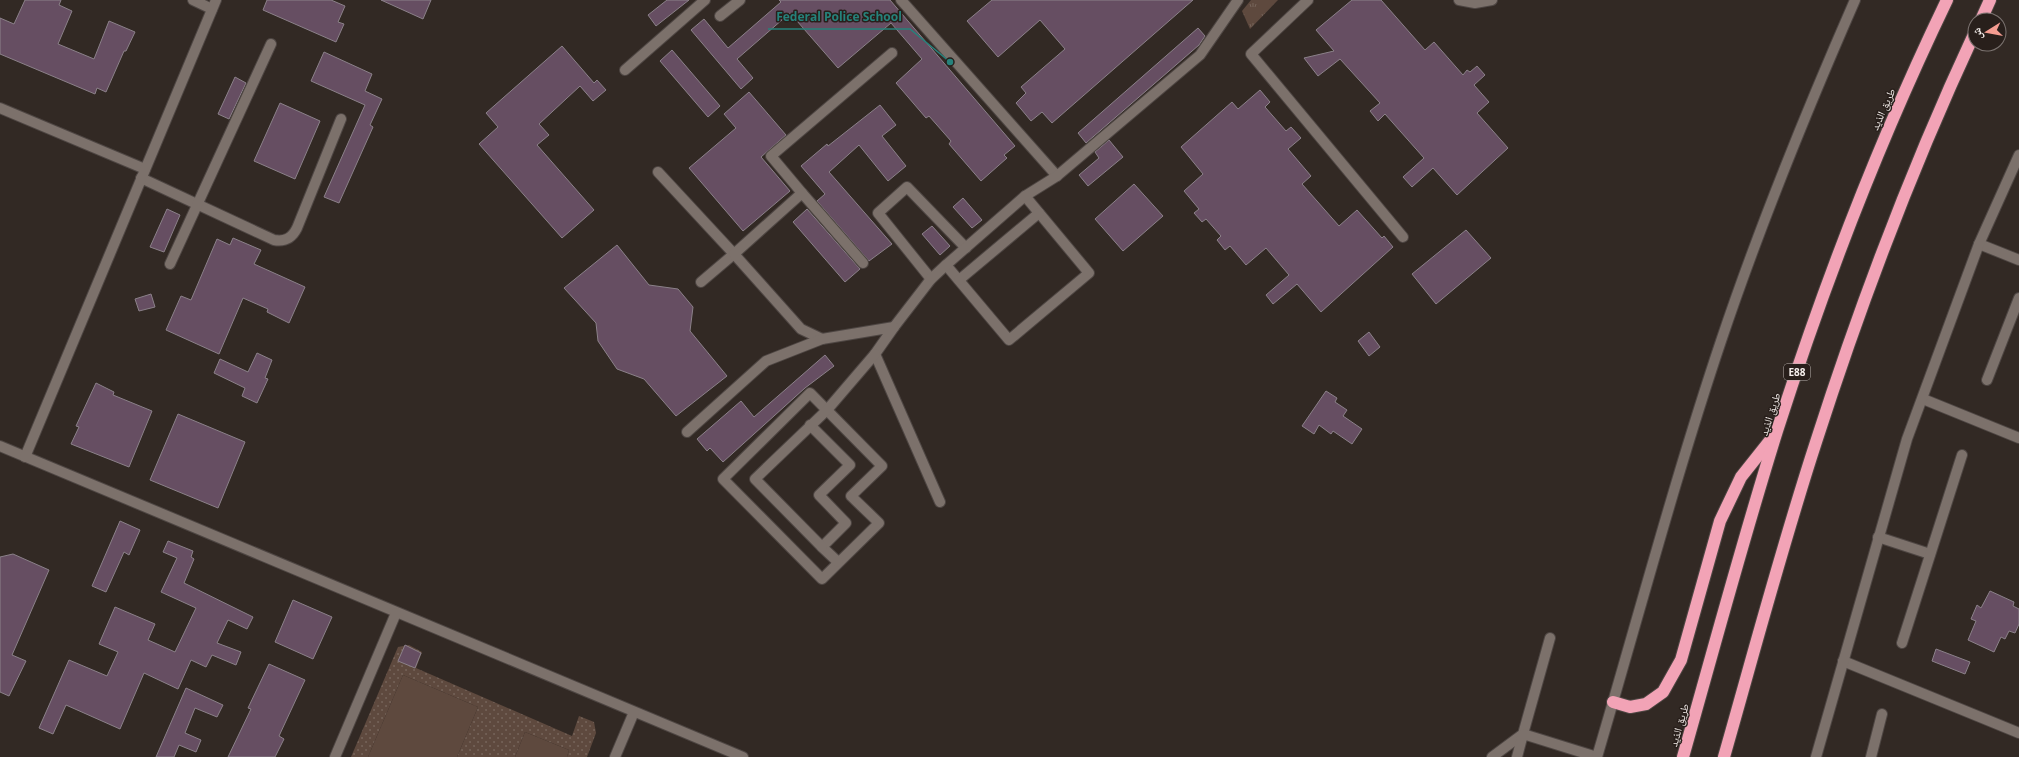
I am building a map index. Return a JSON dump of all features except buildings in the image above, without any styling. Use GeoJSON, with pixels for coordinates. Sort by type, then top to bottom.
{"type":"FeatureCollection","features":[{"type":"Feature","properties":{"kind":"highway","name":"طريق الذيد"},"geometry":{"type":"LineString","coordinates":[[1683,757],[1777,432],[1810,333],[1846,234],[1885,137],[1947,0]]}},
{"type":"Feature","properties":{"kind":"highway"},"geometry":{"type":"LineString","coordinates":[[1984,12],[1990,0]]}},
{"type":"Feature","properties":{"kind":"highway"},"geometry":{"type":"LineString","coordinates":[[1724,757],[1816,443],[1849,344],[1885,246],[1924,149],[1967,50]]}},
{"type":"Feature","properties":{"kind":"highway"},"geometry":{"type":"LineString","coordinates":[[1613,702],[1630,707],[1646,704],[1663,692],[1681,660],[1720,521],[1741,478],[1777,432]]}},
{"type":"Feature","properties":{"kind":"street"},"geometry":{"type":"LineString","coordinates":[[25,457],[214,4],[193,0]]}},
{"type":"Feature","properties":{"kind":"street"},"geometry":{"type":"LineString","coordinates":[[624,70],[705,0]]}},
{"type":"Feature","properties":{"kind":"street"},"geometry":{"type":"LineString","coordinates":[[720,16],[740,0]]}},
{"type":"Feature","properties":{"kind":"street"},"geometry":{"type":"LineString","coordinates":[[901,0],[1057,176]]}},
{"type":"Feature","properties":{"kind":"street"},"geometry":{"type":"LineString","coordinates":[[838,562],[755,480],[827,410],[875,354],[930,279],[1025,196],[1057,176],[1200,55],[1238,0]]}},
{"type":"Feature","properties":{"kind":"street"},"geometry":{"type":"LineString","coordinates":[[1308,0],[1251,54],[1403,237]]}},
{"type":"Feature","properties":{"kind":"street"},"geometry":{"type":"LineString","coordinates":[[1458,0],[1475,3],[1492,0]]}},
{"type":"Feature","properties":{"kind":"street"},"geometry":{"type":"LineString","coordinates":[[1523,734],[1597,757],[1667,515],[1722,340],[1784,168],[1855,0]]}},
{"type":"Feature","properties":{"kind":"street"},"geometry":{"type":"LineString","coordinates":[[170,264],[271,44]]}},
{"type":"Feature","properties":{"kind":"street"},"geometry":{"type":"LineString","coordinates":[[863,263],[771,156],[892,53]]}},
{"type":"Feature","properties":{"kind":"street"},"geometry":{"type":"LineString","coordinates":[[0,108],[143,173],[197,205],[274,240],[280,241],[291,237],[297,228],[341,119]]}},
{"type":"Feature","properties":{"kind":"street"},"geometry":{"type":"LineString","coordinates":[[1816,757],[1907,439],[1923,400],[1979,244],[2019,155]]}},
{"type":"Feature","properties":{"kind":"street"},"geometry":{"type":"LineString","coordinates":[[658,172],[801,329],[822,339]]}},
{"type":"Feature","properties":{"kind":"street"},"geometry":{"type":"LineString","coordinates":[[930,279],[878,213],[907,187],[966,248]]}},
{"type":"Feature","properties":{"kind":"street"},"geometry":{"type":"LineString","coordinates":[[701,282],[802,193]]}},
{"type":"Feature","properties":{"kind":"street"},"geometry":{"type":"LineString","coordinates":[[946,265],[1008,340],[1089,273],[1025,196]]}},
{"type":"Feature","properties":{"kind":"street"},"geometry":{"type":"LineString","coordinates":[[958,280],[1039,213]]}},
{"type":"Feature","properties":{"kind":"street"},"geometry":{"type":"LineString","coordinates":[[1979,244],[2019,260]]}},
{"type":"Feature","properties":{"kind":"street"},"geometry":{"type":"LineString","coordinates":[[1987,380],[2019,298]]}},
{"type":"Feature","properties":{"kind":"street"},"geometry":{"type":"LineString","coordinates":[[687,432],[766,361],[822,339],[894,327]]}},
{"type":"Feature","properties":{"kind":"street"},"geometry":{"type":"LineString","coordinates":[[875,354],[940,502]]}},
{"type":"Feature","properties":{"kind":"street"},"geometry":{"type":"LineString","coordinates":[[810,393],[827,410],[882,466],[851,496],[879,523],[822,579],[723,479],[810,393]]}},
{"type":"Feature","properties":{"kind":"street"},"geometry":{"type":"LineString","coordinates":[[1923,400],[2019,438]]}},
{"type":"Feature","properties":{"kind":"street"},"geometry":{"type":"LineString","coordinates":[[810,425],[850,465],[819,495],[846,523],[822,547]]}},
{"type":"Feature","properties":{"kind":"street"},"geometry":{"type":"LineString","coordinates":[[0,446],[743,757]]}},
{"type":"Feature","properties":{"kind":"street"},"geometry":{"type":"LineString","coordinates":[[1902,643],[1962,455]]}},
{"type":"Feature","properties":{"kind":"street"},"geometry":{"type":"LineString","coordinates":[[1878,537],[1930,554]]}},
{"type":"Feature","properties":{"kind":"street"},"geometry":{"type":"LineString","coordinates":[[335,757],[396,613]]}},
{"type":"Feature","properties":{"kind":"street"},"geometry":{"type":"LineString","coordinates":[[1516,757],[1550,638]]}},
{"type":"Feature","properties":{"kind":"street"},"geometry":{"type":"LineString","coordinates":[[1843,661],[2019,733]]}},
{"type":"Feature","properties":{"kind":"street"},"geometry":{"type":"LineString","coordinates":[[615,757],[634,712]]}},
{"type":"Feature","properties":{"kind":"street"},"geometry":{"type":"LineString","coordinates":[[1871,757],[1882,714]]}},
{"type":"Feature","properties":{"kind":"street"},"geometry":{"type":"LineString","coordinates":[[1492,757],[1523,734]]}},
{"type":"Feature","properties":{"kind":"green space"},"geometry":{"type":"Polygon","coordinates":[[[1251,0],[1278,0],[1250,29],[1242,11],[1251,0]]]}},
{"type":"Feature","properties":{"kind":"green space"},"geometry":{"type":"Polygon","coordinates":[[[409,645],[422,652],[416,668],[572,736],[579,716],[594,722],[596,733],[587,757],[567,757],[569,750],[525,732],[515,757],[457,757],[478,707],[403,675],[368,757],[351,757],[398,647],[409,645]]]}},
{"type":"Feature","properties":{"kind":"green space"},"geometry":{"type":"Polygon","coordinates":[[[403,675],[478,707],[457,757],[368,757],[403,675]]]}},
{"type":"Feature","properties":{"kind":"green space"},"geometry":{"type":"Polygon","coordinates":[[[525,732],[569,750],[567,757],[515,757],[525,732]]]}},
{"type":"Feature","properties":{"kind":"place","name":"Federal Police School"},"geometry":{"type":"Point","coordinates":[950,62]}}]}
